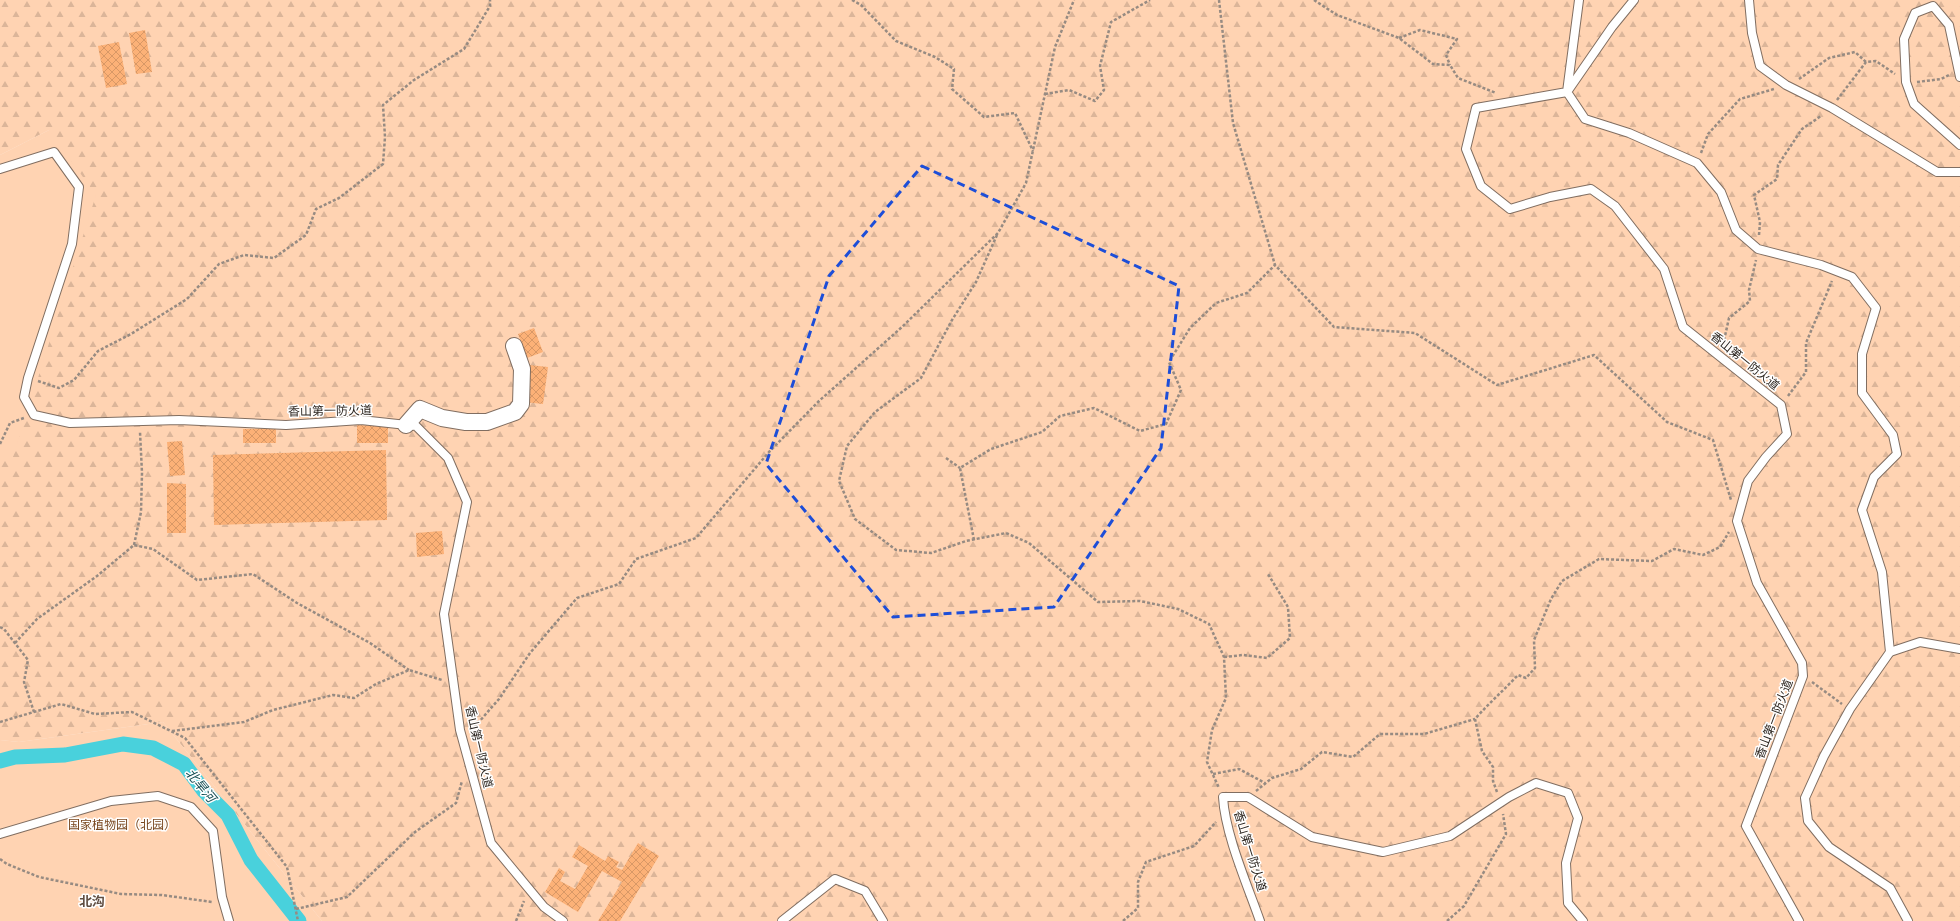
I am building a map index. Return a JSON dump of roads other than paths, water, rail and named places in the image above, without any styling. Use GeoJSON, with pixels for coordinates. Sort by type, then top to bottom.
{"type":"FeatureCollection","features":[{"type":"Feature","properties":{"kind":"street"},"geometry":{"type":"LineString","coordinates":[[406,425],[420,410],[442,418],[466,422],[487,422],[515,412],[521,404],[522,368],[514,346]]}},
{"type":"Feature","properties":{"kind":"lane"},"geometry":{"type":"LineString","coordinates":[[1579,0],[1567,92],[1585,119],[1629,133],[1697,163],[1721,192],[1736,230],[1758,249],[1821,265],[1852,277],[1876,308],[1862,354],[1862,393],[1893,435],[1897,454],[1874,477],[1862,510],[1882,572],[1890,652]]}},
{"type":"Feature","properties":{"kind":"lane"},"geometry":{"type":"LineString","coordinates":[[1567,92],[1612,27],[1634,0]]}},
{"type":"Feature","properties":{"kind":"lane"},"geometry":{"type":"LineString","coordinates":[[1749,0],[1752,33],[1760,66],[1786,85],[1832,108],[1937,172],[1960,172]]}},
{"type":"Feature","properties":{"kind":"lane"},"geometry":{"type":"LineString","coordinates":[[1959,74],[1949,25],[1932,6],[1915,13],[1904,39],[1906,82],[1914,104],[1960,145]]}},
{"type":"Feature","properties":{"kind":"lane","name":"香山第一防火道"},"geometry":{"type":"LineString","coordinates":[[1567,92],[1476,108],[1466,149],[1481,186],[1510,208],[1550,197],[1591,189],[1615,206],[1664,269],[1683,327],[1781,405],[1787,434],[1766,457],[1748,481],[1737,521],[1757,583],[1802,663],[1803,676],[1746,826],[1799,921]]}},
{"type":"Feature","properties":{"kind":"lane","name":"香山第一防火道"},"geometry":{"type":"LineString","coordinates":[[0,169],[54,152],[79,187],[72,244],[28,378],[24,398],[34,415],[70,423],[180,420],[286,425],[361,420],[416,426],[448,458],[467,502],[444,614],[463,741],[491,843],[544,907],[563,921]]}},
{"type":"Feature","properties":{"kind":"lane"},"geometry":{"type":"LineString","coordinates":[[1908,921],[1890,888],[1829,847],[1808,821],[1805,798],[1824,756],[1850,709],[1890,652],[1920,642],[1960,648]]}},
{"type":"Feature","properties":{"kind":"lane","name":"香山第一防火道"},"geometry":{"type":"LineString","coordinates":[[1260,921],[1224,812],[1224,797],[1248,798],[1312,837],[1383,852],[1450,836],[1500,803],[1536,783],[1568,793],[1578,818],[1566,863],[1568,903],[1583,921]]}},
{"type":"Feature","properties":{"kind":"lane"},"geometry":{"type":"LineString","coordinates":[[0,834],[111,801],[158,796],[191,806],[213,831],[224,904],[229,921]]}},
{"type":"Feature","properties":{"kind":"lane"},"geometry":{"type":"LineString","coordinates":[[782,921],[835,879],[865,891],[883,921]]}},
{"type":"Feature","properties":{"kind":"waterway","name":"北旱河"},"geometry":{"type":"LineString","coordinates":[[0,761],[15,757],[65,755],[123,744],[153,748],[184,764],[204,791],[228,815],[251,860],[299,921]]}},
{"type":"Feature","properties":{"kind":"district","name":"北沟"},"geometry":{"type":"Point","coordinates":[92,901]}},
{"type":"Feature","properties":{"kind":"park label","name":"国家植物园（北园）"},"geometry":{"type":"Point","coordinates":[122,825]}}]}
